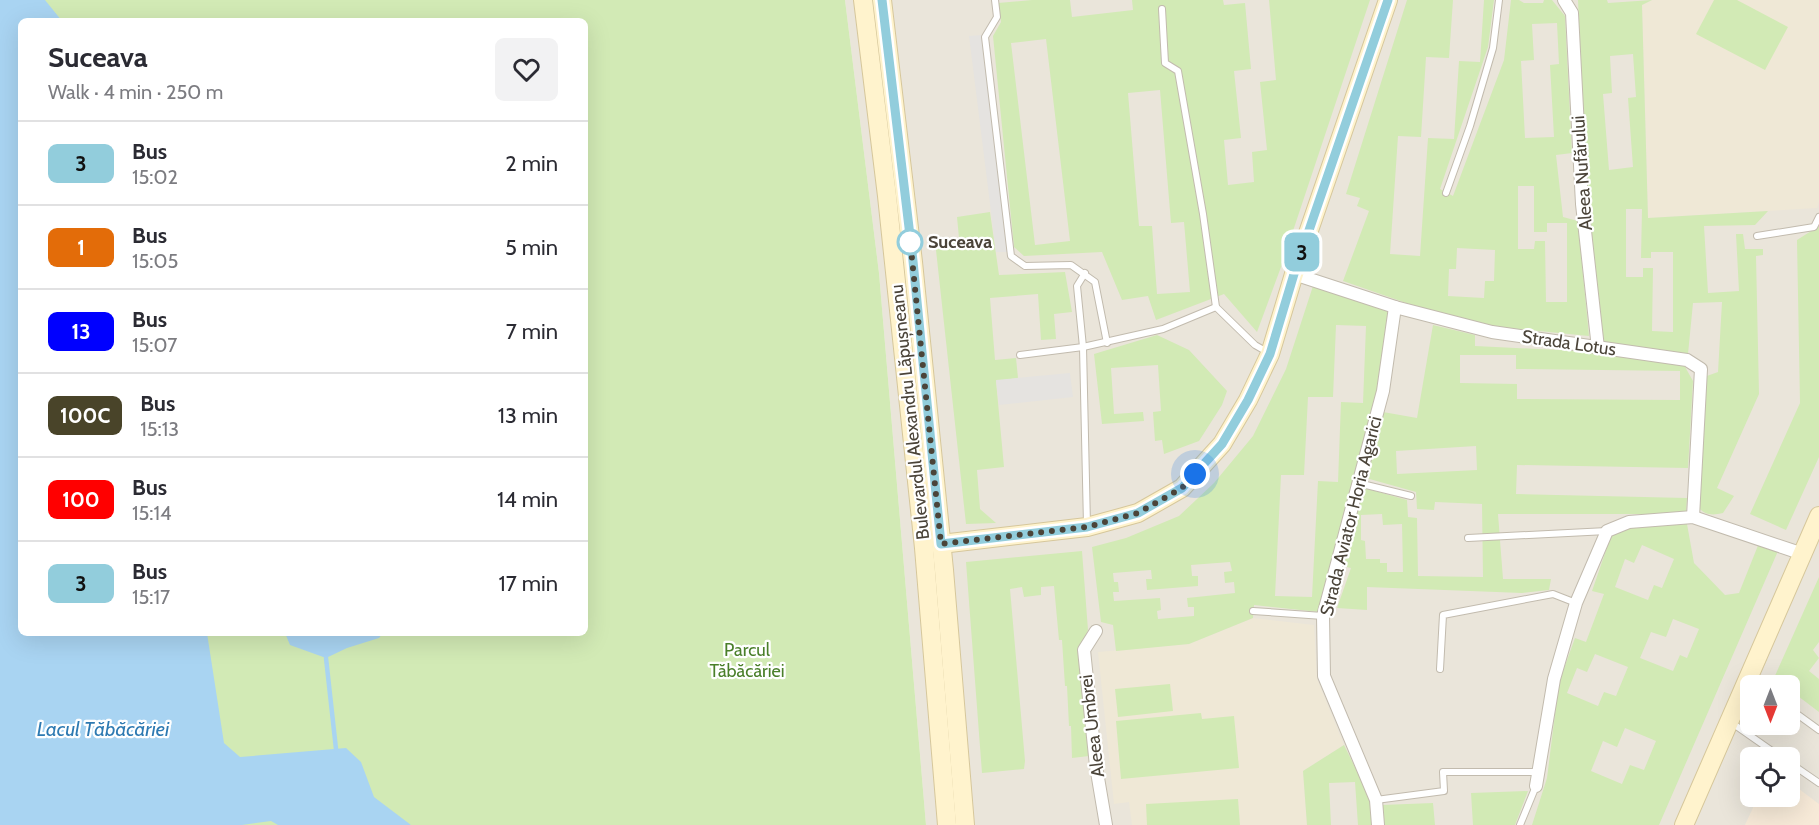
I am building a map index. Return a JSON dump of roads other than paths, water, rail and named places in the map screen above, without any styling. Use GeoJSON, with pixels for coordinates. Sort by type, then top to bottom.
{"type":"FeatureCollection","features":[{"type":"Feature","properties":{"kind":"main road","name":"Bulevardul Alexandru Lăpușneanu"},"geometry":{"type":"LineString","coordinates":[[863,0],[887,196],[924,548],[947,825]]}},
{"type":"Feature","properties":{"kind":"main road","name":"Bulevardul Alexandru Lăpușneanu"},"geometry":{"type":"LineString","coordinates":[[882,0],[913,261],[941,544],[965,825]]}},
{"type":"Feature","properties":{"kind":"main road"},"geometry":{"type":"LineString","coordinates":[[941,544],[1087,527],[1138,513],[1182,488],[1222,444],[1248,400],[1270,354],[1294,274],[1389,0]]}},
{"type":"Feature","properties":{"kind":"main road"},"geometry":{"type":"LineString","coordinates":[[1755,675],[1819,516]]}},
{"type":"Feature","properties":{"kind":"main road"},"geometry":{"type":"LineString","coordinates":[[1684,825],[1740,703]]}},
{"type":"Feature","properties":{"kind":"street","name":"Aleea Nufărului"},"geometry":{"type":"LineString","coordinates":[[1564,0],[1572,13],[1582,204],[1598,348]]}},
{"type":"Feature","properties":{"kind":"street","name":"Strada Lotus"},"geometry":{"type":"LineString","coordinates":[[1294,274],[1395,307],[1492,332],[1687,360],[1701,369],[1693,518]]}},
{"type":"Feature","properties":{"kind":"street","name":"Strada Aviator Horia Agarici"},"geometry":{"type":"LineString","coordinates":[[1378,825],[1376,800],[1324,676],[1323,616],[1383,391],[1395,307]]}},
{"type":"Feature","properties":{"kind":"street"},"geometry":{"type":"LineString","coordinates":[[1536,786],[1554,679],[1576,603],[1607,531],[1629,522],[1693,518],[1803,554]]}},
{"type":"Feature","properties":{"kind":"street","name":"Aleea Umbrei"},"geometry":{"type":"LineString","coordinates":[[1096,631],[1084,650],[1096,766],[1106,825]]}},
{"type":"Feature","properties":{"kind":"lane"},"geometry":{"type":"LineString","coordinates":[[995,0],[997,17],[985,37],[1011,256],[1025,266],[1071,265],[1095,282],[1107,343]]}},
{"type":"Feature","properties":{"kind":"lane"},"geometry":{"type":"LineString","coordinates":[[1446,193],[1494,48],[1499,0]]}},
{"type":"Feature","properties":{"kind":"lane"},"geometry":{"type":"LineString","coordinates":[[1162,9],[1165,63],[1178,71],[1203,214],[1216,307],[1255,345],[1270,354]]}},
{"type":"Feature","properties":{"kind":"lane"},"geometry":{"type":"LineString","coordinates":[[1756,236],[1814,227],[1819,217]]}},
{"type":"Feature","properties":{"kind":"lane"},"geometry":{"type":"LineString","coordinates":[[1085,273],[1077,286],[1083,347],[1087,527]]}},
{"type":"Feature","properties":{"kind":"lane"},"geometry":{"type":"LineString","coordinates":[[1020,355],[1107,343],[1163,329],[1216,307]]}},
{"type":"Feature","properties":{"kind":"lane"},"geometry":{"type":"LineString","coordinates":[[1358,483],[1411,496]]}},
{"type":"Feature","properties":{"kind":"lane"},"geometry":{"type":"LineString","coordinates":[[1468,538],[1607,531]]}},
{"type":"Feature","properties":{"kind":"lane"},"geometry":{"type":"LineString","coordinates":[[1440,669],[1443,615],[1553,594],[1576,603]]}},
{"type":"Feature","properties":{"kind":"lane"},"geometry":{"type":"LineString","coordinates":[[1253,611],[1323,616]]}},
{"type":"Feature","properties":{"kind":"lane"},"geometry":{"type":"LineString","coordinates":[[1800,716],[1819,730]]}},
{"type":"Feature","properties":{"kind":"lane"},"geometry":{"type":"LineString","coordinates":[[1730,721],[1767,747]]}},
{"type":"Feature","properties":{"kind":"lane"},"geometry":{"type":"LineString","coordinates":[[1800,770],[1819,783]]}},
{"type":"Feature","properties":{"kind":"lane"},"geometry":{"type":"LineString","coordinates":[[1376,800],[1444,791],[1443,772],[1538,772]]}},
{"type":"Feature","properties":{"kind":"lane"},"geometry":{"type":"LineString","coordinates":[[1520,825],[1536,786]]}},
{"type":"Feature","properties":{"kind":"water","name":"Lacul Tăbăcăriei"},"geometry":{"type":"Polygon","coordinates":[[[0,0],[45,0],[60,18],[18,18],[18,636],[207,636],[224,743],[240,757],[346,748],[361,762],[374,797],[411,825],[278,825],[271,821],[242,825],[0,825],[0,0]]]}},
{"type":"Feature","properties":{"kind":"water"},"geometry":{"type":"Polygon","coordinates":[[[286,636],[381,636],[326,658],[290,645],[286,636]]]}},
{"type":"Feature","properties":{"kind":"waterway"},"geometry":{"type":"LineString","coordinates":[[326,658],[336,749]]}},
{"type":"Feature","properties":{"kind":"place","name":"Suceava"},"geometry":{"type":"Point","coordinates":[910,242]}},
{"type":"Feature","properties":{"kind":"park label","name":"Parcul Tăbăcăriei"},"geometry":{"type":"Point","coordinates":[747,660]}}]}
